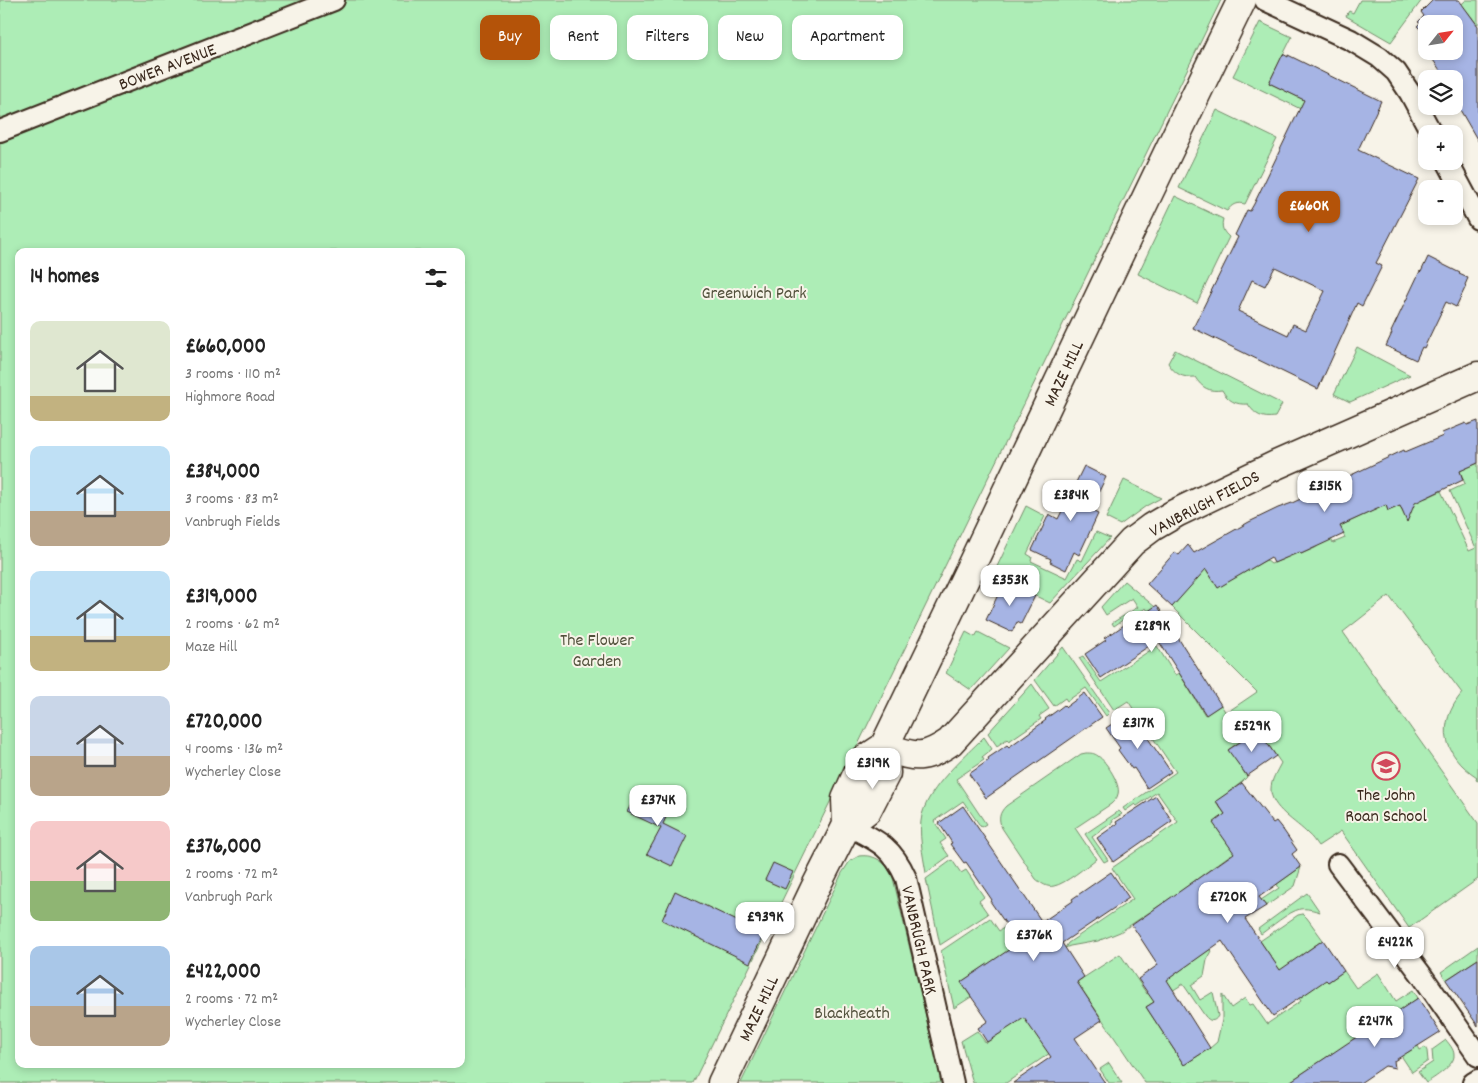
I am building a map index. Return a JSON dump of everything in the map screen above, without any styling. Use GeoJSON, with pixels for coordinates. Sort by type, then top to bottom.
{"type":"FeatureCollection","features":[{"type":"Feature","properties":{"kind":"street","name":"BOWER AVENUE"},"geometry":{"type":"LineString","coordinates":[[0,131],[334,0]]}},
{"type":"Feature","properties":{"kind":"street","name":"MAZE HILL"},"geometry":{"type":"LineString","coordinates":[[722,1083],[847,824],[846,799],[863,761],[884,747],[1242,0]]}},
{"type":"Feature","properties":{"kind":"street"},"geometry":{"type":"LineString","coordinates":[[1265,0],[1351,40],[1379,57],[1396,72],[1427,125]]}},
{"type":"Feature","properties":{"kind":"street"},"geometry":{"type":"LineString","coordinates":[[1452,170],[1478,219]]}},
{"type":"Feature","properties":{"kind":"street","name":"VANBRUGH FIELDS"},"geometry":{"type":"LineString","coordinates":[[884,747],[906,754],[921,756],[936,751],[950,742],[1132,542],[1152,527],[1176,513],[1276,465],[1478,376]]}},
{"type":"Feature","properties":{"kind":"street","name":"VANBRUGH PARK"},"geometry":{"type":"LineString","coordinates":[[847,824],[877,840],[900,863],[906,878],[953,1083]]}},
{"type":"Feature","properties":{"kind":"street"},"geometry":{"type":"LineString","coordinates":[[1338,864],[1423,977],[1478,1056]]}},
{"type":"Feature","properties":{"kind":"street"},"geometry":{"type":"LineString","coordinates":[[1474,1083],[1478,1080]]}},
{"type":"Feature","properties":{"kind":"green space","name":"Greenwich Park"},"geometry":{"type":"Polygon","coordinates":[[[0,0],[1221,0],[693,1083],[0,1083],[0,0]]]}},
{"type":"Feature","properties":{"kind":"green space"},"geometry":{"type":"Polygon","coordinates":[[[1360,0],[1422,0],[1391,42],[1346,16],[1349,11],[1353,13],[1360,0]]]}},
{"type":"Feature","properties":{"kind":"green space"},"geometry":{"type":"Polygon","coordinates":[[[1466,0],[1478,0],[1478,24],[1467,11],[1459,15],[1450,15],[1466,0]]]}},
{"type":"Feature","properties":{"kind":"green space"},"geometry":{"type":"Polygon","coordinates":[[[1260,22],[1292,37],[1269,83],[1321,108],[1317,117],[1233,76],[1260,22]]]}},
{"type":"Feature","properties":{"kind":"green space"},"geometry":{"type":"Polygon","coordinates":[[[1217,110],[1277,139],[1245,204],[1235,204],[1227,211],[1179,188],[1217,110]]]}},
{"type":"Feature","properties":{"kind":"green space"},"geometry":{"type":"Polygon","coordinates":[[[1175,196],[1223,219],[1223,229],[1229,237],[1197,303],[1138,274],[1175,196]]]}},
{"type":"Feature","properties":{"kind":"green space"},"geometry":{"type":"Polygon","coordinates":[[[1357,347],[1410,375],[1350,402],[1334,394],[1357,347]]]}},
{"type":"Feature","properties":{"kind":"green space"},"geometry":{"type":"Polygon","coordinates":[[[1175,350],[1282,404],[1275,417],[1259,415],[1248,404],[1240,404],[1230,400],[1222,390],[1210,390],[1200,384],[1195,377],[1186,377],[1176,373],[1168,363],[1175,350]]]}},
{"type":"Feature","properties":{"kind":"green space"},"geometry":{"type":"Polygon","coordinates":[[[1478,463],[1478,781],[1476,780],[1477,777],[1457,759],[1450,749],[1447,739],[1446,728],[1449,717],[1462,693],[1389,596],[1343,632],[1478,823],[1478,879],[1409,928],[1341,831],[1318,846],[1309,835],[1279,808],[1272,796],[1271,786],[1281,763],[1258,730],[1229,749],[1247,777],[1216,802],[1262,855],[1230,855],[1120,932],[1098,941],[1065,948],[1068,943],[1133,899],[1112,868],[1178,822],[1157,792],[1137,806],[1135,804],[1125,811],[1123,808],[1176,772],[1128,701],[1114,710],[1079,658],[1083,656],[1101,682],[1157,646],[1175,675],[1179,673],[1205,715],[1221,705],[1226,713],[1257,692],[1172,607],[1205,568],[1218,587],[1266,560],[1271,564],[1286,558],[1295,542],[1301,554],[1315,548],[1330,537],[1333,543],[1345,538],[1340,526],[1386,505],[1388,511],[1399,506],[1404,514],[1410,493],[1426,498],[1441,491],[1469,551],[1476,548],[1450,491],[1465,484],[1460,471],[1478,463]]]}},
{"type":"Feature","properties":{"kind":"green space"},"geometry":{"type":"Polygon","coordinates":[[[1124,480],[1161,498],[1146,506],[1120,525],[1106,518],[1124,480]]]}},
{"type":"Feature","properties":{"kind":"green space"},"geometry":{"type":"Polygon","coordinates":[[[1026,506],[1045,516],[1027,554],[1032,557],[1031,561],[1067,578],[1077,559],[1082,561],[1096,532],[1110,538],[1050,603],[993,575],[1026,506]]]}},
{"type":"Feature","properties":{"kind":"green space"},"geometry":{"type":"Polygon","coordinates":[[[1124,581],[1155,607],[1177,634],[1167,641],[1146,608],[1126,621],[1124,619],[1114,626],[1112,623],[1138,607],[1132,598],[1106,615],[1101,607],[1124,581]]]}},
{"type":"Feature","properties":{"kind":"green space"},"geometry":{"type":"Polygon","coordinates":[[[966,632],[975,637],[978,632],[1009,648],[971,690],[946,673],[966,632]]]}},
{"type":"Feature","properties":{"kind":"green space"},"geometry":{"type":"Polygon","coordinates":[[[1063,647],[1109,713],[1106,716],[1086,688],[1067,701],[1065,698],[1054,706],[1035,680],[1063,647]]]}},
{"type":"Feature","properties":{"kind":"green space"},"geometry":{"type":"Polygon","coordinates":[[[1032,684],[1049,709],[1039,716],[1041,719],[1009,741],[1007,739],[997,746],[988,733],[1032,684]]]}},
{"type":"Feature","properties":{"kind":"green space"},"geometry":{"type":"Polygon","coordinates":[[[984,737],[992,749],[982,757],[984,760],[956,779],[986,824],[981,827],[963,801],[934,821],[946,839],[940,843],[949,856],[926,873],[921,844],[921,829],[922,815],[926,804],[939,783],[984,737]]]}},
{"type":"Feature","properties":{"kind":"green space"},"geometry":{"type":"Polygon","coordinates":[[[1081,754],[1097,755],[1109,768],[1117,785],[1118,796],[1111,804],[1075,828],[1096,859],[1059,885],[1047,886],[1036,879],[1002,828],[1000,822],[1001,814],[1006,806],[1081,754]]]}},
{"type":"Feature","properties":{"kind":"green space"},"geometry":{"type":"Polygon","coordinates":[[[1119,811],[1122,814],[1092,837],[1108,860],[1104,862],[1085,834],[1119,811]]]}},
{"type":"Feature","properties":{"kind":"green space","name":"Blackheath"},"geometry":{"type":"Polygon","coordinates":[[[859,856],[876,858],[888,868],[893,878],[942,1083],[741,1083],[842,873],[850,861],[859,856]]]}},
{"type":"Feature","properties":{"kind":"green space"},"geometry":{"type":"Polygon","coordinates":[[[952,860],[961,873],[966,870],[984,897],[979,901],[988,914],[940,945],[926,879],[952,860]]]}},
{"type":"Feature","properties":{"kind":"green space"},"geometry":{"type":"Polygon","coordinates":[[[1301,867],[1295,886],[1266,906],[1261,900],[1279,888],[1277,884],[1301,867]]]}},
{"type":"Feature","properties":{"kind":"green space"},"geometry":{"type":"Polygon","coordinates":[[[1307,893],[1320,912],[1300,909],[1285,916],[1261,934],[1258,929],[1307,893]]]}},
{"type":"Feature","properties":{"kind":"green space"},"geometry":{"type":"Polygon","coordinates":[[[1303,914],[1323,940],[1307,951],[1328,982],[1344,971],[1356,988],[1378,973],[1396,1001],[1413,990],[1418,998],[1384,1021],[1405,1054],[1418,1046],[1420,1050],[1425,1047],[1428,1061],[1412,1072],[1388,1036],[1385,1037],[1377,1024],[1373,1026],[1371,1023],[1359,1030],[1362,1034],[1352,1040],[1355,1046],[1333,1053],[1288,1083],[1145,1083],[1077,982],[1120,954],[1147,994],[1210,949],[1212,951],[1207,960],[1204,976],[1191,985],[1200,1000],[1213,992],[1218,1016],[1215,1020],[1207,1018],[1183,984],[1146,1007],[1184,1065],[1217,1042],[1222,1020],[1222,994],[1231,1008],[1245,998],[1250,1005],[1253,1004],[1267,1024],[1301,1001],[1260,941],[1298,915],[1303,914]]]}},
{"type":"Feature","properties":{"kind":"green space"},"geometry":{"type":"Polygon","coordinates":[[[990,918],[999,931],[1005,927],[1017,945],[961,982],[971,997],[954,1008],[941,951],[990,918]]]}},
{"type":"Feature","properties":{"kind":"green space"},"geometry":{"type":"Polygon","coordinates":[[[1478,946],[1478,959],[1446,980],[1441,972],[1478,946]]]}},
{"type":"Feature","properties":{"kind":"green space"},"geometry":{"type":"Polygon","coordinates":[[[1024,1017],[1050,1053],[1006,1083],[973,1083],[961,1041],[977,1031],[986,1043],[1024,1017]]]}},
{"type":"Feature","properties":{"kind":"green space"},"geometry":{"type":"Polygon","coordinates":[[[1446,1040],[1453,1051],[1453,1059],[1443,1071],[1426,1083],[1418,1072],[1433,1062],[1432,1050],[1446,1040]]]}},
{"type":"Feature","properties":{"kind":"green space"},"geometry":{"type":"Polygon","coordinates":[[[1109,1063],[1122,1083],[1109,1083],[1100,1069],[1109,1063]]]}},
{"type":"Feature","properties":{"kind":"building"},"geometry":{"type":"Polygon","coordinates":[[[1433,0],[1459,0],[1478,26],[1478,141],[1463,115],[1463,70],[1440,70],[1433,60],[1463,60],[1463,15],[1423,15],[1421,12],[1433,0]]]}},
{"type":"Feature","properties":{"kind":"building"},"geometry":{"type":"Polygon","coordinates":[[[1283,54],[1381,101],[1358,150],[1419,179],[1376,263],[1382,266],[1362,306],[1357,303],[1318,389],[1193,328],[1238,237],[1235,235],[1247,210],[1250,211],[1254,204],[1304,100],[1269,83],[1283,54]],[[1275,267],[1265,286],[1252,280],[1238,311],[1288,335],[1293,324],[1306,330],[1325,291],[1275,267]]]}},
{"type":"Feature","properties":{"kind":"building"},"geometry":{"type":"Polygon","coordinates":[[[1428,257],[1468,278],[1456,307],[1446,302],[1424,348],[1422,347],[1416,360],[1386,346],[1428,257]]]}},
{"type":"Feature","properties":{"kind":"building"},"geometry":{"type":"Polygon","coordinates":[[[1478,421],[1478,463],[1460,471],[1463,480],[1415,503],[1407,522],[1400,506],[1388,511],[1386,505],[1340,526],[1344,534],[1301,554],[1300,552],[1274,563],[1271,557],[1218,588],[1206,569],[1172,607],[1147,584],[1175,552],[1179,555],[1188,545],[1194,553],[1278,508],[1404,450],[1405,452],[1443,436],[1442,433],[1466,423],[1467,425],[1478,421]]]}},
{"type":"Feature","properties":{"kind":"building"},"geometry":{"type":"Polygon","coordinates":[[[1084,466],[1106,477],[1090,510],[1098,514],[1079,555],[1074,552],[1066,570],[1050,562],[1051,559],[1032,550],[1049,514],[1058,519],[1084,466]]]}},
{"type":"Feature","properties":{"kind":"building"},"geometry":{"type":"Polygon","coordinates":[[[1004,582],[1035,596],[1021,624],[1017,622],[1012,632],[986,620],[1004,582]]]}},
{"type":"Feature","properties":{"kind":"building"},"geometry":{"type":"Polygon","coordinates":[[[1157,605],[1221,705],[1206,715],[1158,640],[1101,678],[1085,654],[1106,640],[1104,638],[1124,625],[1125,627],[1157,605]]]}},
{"type":"Feature","properties":{"kind":"building"},"geometry":{"type":"Polygon","coordinates":[[[1085,693],[1102,717],[986,798],[969,774],[989,760],[988,758],[1007,745],[1009,747],[1064,705],[1066,707],[1085,693]]]}},
{"type":"Feature","properties":{"kind":"building"},"geometry":{"type":"Polygon","coordinates":[[[1130,712],[1171,772],[1147,788],[1134,768],[1132,769],[1118,750],[1120,748],[1106,728],[1130,712]]]}},
{"type":"Feature","properties":{"kind":"building"},"geometry":{"type":"Polygon","coordinates":[[[1258,730],[1276,756],[1247,776],[1228,750],[1258,730]]]}},
{"type":"Feature","properties":{"kind":"building"},"geometry":{"type":"Polygon","coordinates":[[[1242,783],[1273,823],[1276,821],[1284,831],[1297,850],[1292,854],[1301,867],[1259,897],[1266,906],[1245,919],[1280,970],[1323,940],[1344,971],[1328,982],[1326,980],[1273,1016],[1222,941],[1167,980],[1210,1048],[1184,1065],[1146,1007],[1154,1002],[1138,979],[1158,965],[1132,925],[1234,853],[1213,823],[1225,814],[1216,801],[1242,783]]]}},
{"type":"Feature","properties":{"kind":"building"},"geometry":{"type":"Polygon","coordinates":[[[644,792],[671,806],[663,824],[687,836],[672,866],[647,854],[661,828],[627,812],[637,793],[643,795],[644,792]]]}},
{"type":"Feature","properties":{"kind":"building"},"geometry":{"type":"Polygon","coordinates":[[[1156,796],[1172,821],[1113,862],[1097,838],[1117,824],[1116,822],[1156,796]]]}},
{"type":"Feature","properties":{"kind":"building"},"geometry":{"type":"Polygon","coordinates":[[[963,806],[1042,922],[1111,872],[1129,898],[1062,943],[1084,977],[1077,982],[1102,1020],[1075,1038],[1105,1083],[1013,1083],[1051,1057],[1024,1018],[987,1042],[978,1028],[988,1021],[961,982],[1019,943],[966,862],[964,863],[950,844],[952,843],[939,823],[963,806]]]}},
{"type":"Feature","properties":{"kind":"building"},"geometry":{"type":"Polygon","coordinates":[[[773,863],[793,872],[785,889],[765,880],[773,863]]]}},
{"type":"Feature","properties":{"kind":"building"},"geometry":{"type":"Polygon","coordinates":[[[675,891],[764,934],[750,963],[662,920],[675,891]]]}},
{"type":"Feature","properties":{"kind":"building"},"geometry":{"type":"Polygon","coordinates":[[[1478,959],[1478,1026],[1446,980],[1478,959]]]}},
{"type":"Feature","properties":{"kind":"building"},"geometry":{"type":"Polygon","coordinates":[[[1418,998],[1440,1032],[1394,1061],[1395,1068],[1385,1066],[1360,1083],[1288,1083],[1376,1024],[1418,998]]]}},
{"type":"Feature","properties":{"kind":"place","name":"The John Roan School"},"geometry":{"type":"Point","coordinates":[1386,766]}},
{"type":"Feature","properties":{"kind":"park label","name":"The Flower Garden"},"geometry":{"type":"Point","coordinates":[597,649]}}]}
